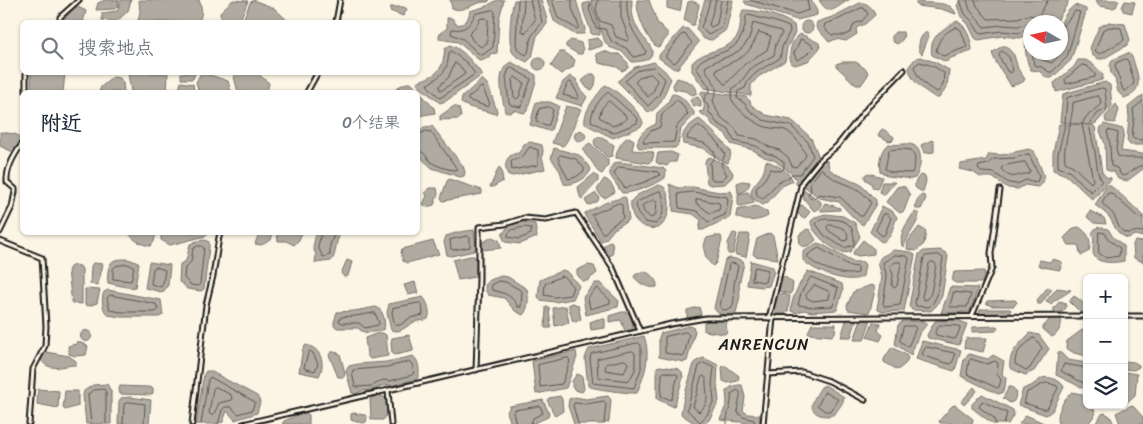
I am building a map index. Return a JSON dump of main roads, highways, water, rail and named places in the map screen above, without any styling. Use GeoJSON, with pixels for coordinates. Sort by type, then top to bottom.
{"type":"FeatureCollection","features":[{"type":"Feature","properties":{"kind":"water"},"geometry":{"type":"Polygon","coordinates":[[[105,0],[119,0],[118,6],[115,9],[96,10],[98,3],[105,0]]]}},
{"type":"Feature","properties":{"kind":"water"},"geometry":{"type":"Polygon","coordinates":[[[121,0],[131,0],[128,11],[118,20],[102,20],[102,13],[117,11],[121,0]]]}},
{"type":"Feature","properties":{"kind":"water"},"geometry":{"type":"Polygon","coordinates":[[[139,0],[199,0],[201,17],[199,20],[138,20],[139,0]]]}},
{"type":"Feature","properties":{"kind":"water"},"geometry":{"type":"Polygon","coordinates":[[[233,0],[248,1],[240,20],[223,20],[220,12],[233,0]]]}},
{"type":"Feature","properties":{"kind":"water"},"geometry":{"type":"Polygon","coordinates":[[[253,0],[274,8],[287,20],[243,20],[253,0]]]}},
{"type":"Feature","properties":{"kind":"water"},"geometry":{"type":"Polygon","coordinates":[[[450,0],[490,0],[456,9],[452,8],[450,0]]]}},
{"type":"Feature","properties":{"kind":"water"},"geometry":{"type":"Polygon","coordinates":[[[497,0],[504,0],[499,19],[497,53],[490,54],[489,58],[479,60],[458,42],[439,39],[439,35],[447,28],[447,18],[452,18],[456,24],[462,24],[467,19],[470,11],[487,6],[497,0]]]}},
{"type":"Feature","properties":{"kind":"water"},"geometry":{"type":"Polygon","coordinates":[[[514,0],[541,0],[547,19],[547,24],[537,36],[532,57],[527,62],[516,56],[511,49],[510,27],[514,0]]]}},
{"type":"Feature","properties":{"kind":"water"},"geometry":{"type":"Polygon","coordinates":[[[547,0],[576,0],[585,29],[584,34],[574,34],[554,21],[547,0]]]}},
{"type":"Feature","properties":{"kind":"water"},"geometry":{"type":"Polygon","coordinates":[[[591,0],[632,0],[632,12],[635,23],[652,49],[650,57],[638,62],[632,62],[623,52],[609,47],[605,42],[591,0]]]}},
{"type":"Feature","properties":{"kind":"water"},"geometry":{"type":"Polygon","coordinates":[[[637,0],[649,0],[657,22],[668,33],[668,36],[660,46],[657,47],[653,43],[642,25],[637,0]]]}},
{"type":"Feature","properties":{"kind":"water"},"geometry":{"type":"Polygon","coordinates":[[[667,0],[682,0],[680,11],[667,8],[667,0]]]}},
{"type":"Feature","properties":{"kind":"water"},"geometry":{"type":"Polygon","coordinates":[[[705,0],[733,0],[726,30],[712,40],[704,39],[696,29],[705,0]]]}},
{"type":"Feature","properties":{"kind":"water"},"geometry":{"type":"Polygon","coordinates":[[[811,0],[817,15],[797,20],[746,4],[744,1],[811,0]]]}},
{"type":"Feature","properties":{"kind":"water"},"geometry":{"type":"Polygon","coordinates":[[[819,0],[849,0],[829,10],[819,0]]]}},
{"type":"Feature","properties":{"kind":"water"},"geometry":{"type":"Polygon","coordinates":[[[961,0],[1068,0],[1060,15],[1023,15],[1023,37],[1002,36],[978,40],[961,17],[957,5],[961,0]]]}},
{"type":"Feature","properties":{"kind":"water"},"geometry":{"type":"Polygon","coordinates":[[[1095,0],[1119,0],[1116,7],[1112,8],[1099,6],[1095,0]]]}},
{"type":"Feature","properties":{"kind":"water"},"geometry":{"type":"Polygon","coordinates":[[[692,1],[699,4],[694,25],[684,20],[688,2],[692,1]]]}},
{"type":"Feature","properties":{"kind":"water"},"geometry":{"type":"Polygon","coordinates":[[[1125,1],[1135,2],[1132,13],[1123,11],[1122,7],[1125,1]]]}},
{"type":"Feature","properties":{"kind":"water"},"geometry":{"type":"Polygon","coordinates":[[[590,2],[600,35],[591,34],[584,11],[583,4],[590,2]]]}},
{"type":"Feature","properties":{"kind":"water"},"geometry":{"type":"Polygon","coordinates":[[[860,3],[865,3],[869,6],[875,15],[865,24],[858,27],[856,29],[857,34],[846,41],[836,39],[829,42],[816,27],[817,22],[860,3]]]}},
{"type":"Feature","properties":{"kind":"water"},"geometry":{"type":"Polygon","coordinates":[[[915,3],[950,6],[956,14],[941,9],[918,6],[915,3]]]}},
{"type":"Feature","properties":{"kind":"water"},"geometry":{"type":"Polygon","coordinates":[[[1075,5],[1086,9],[1071,60],[1052,78],[1047,78],[1039,71],[1031,70],[1027,60],[1068,60],[1068,15],[1065,15],[1075,5]]]}},
{"type":"Feature","properties":{"kind":"water"},"geometry":{"type":"Polygon","coordinates":[[[75,7],[86,11],[84,20],[64,20],[75,7]]]}},
{"type":"Feature","properties":{"kind":"water"},"geometry":{"type":"Polygon","coordinates":[[[390,7],[404,7],[407,9],[403,16],[390,11],[390,7]]]}},
{"type":"Feature","properties":{"kind":"water"},"geometry":{"type":"Polygon","coordinates":[[[743,10],[770,14],[794,25],[795,32],[787,48],[785,61],[758,77],[751,85],[751,96],[704,88],[692,71],[692,63],[697,58],[733,42],[739,34],[743,10]]]}},
{"type":"Feature","properties":{"kind":"water"},"geometry":{"type":"Polygon","coordinates":[[[805,21],[809,21],[813,27],[809,33],[805,33],[801,29],[801,25],[805,21]]]}},
{"type":"Feature","properties":{"kind":"water"},"geometry":{"type":"Polygon","coordinates":[[[957,21],[968,34],[972,51],[951,58],[946,62],[932,55],[932,43],[942,30],[957,21]]]}},
{"type":"Feature","properties":{"kind":"water"},"geometry":{"type":"Polygon","coordinates":[[[1109,22],[1125,24],[1130,40],[1127,45],[1103,59],[1099,59],[1092,55],[1090,48],[1099,27],[1109,22]]]}},
{"type":"Feature","properties":{"kind":"water"},"geometry":{"type":"Polygon","coordinates":[[[683,28],[688,29],[699,42],[678,68],[674,69],[659,58],[659,55],[683,28]]]}},
{"type":"Feature","properties":{"kind":"water"},"geometry":{"type":"Polygon","coordinates":[[[895,32],[903,32],[904,34],[903,39],[897,44],[892,41],[892,36],[895,32]]]}},
{"type":"Feature","properties":{"kind":"water"},"geometry":{"type":"Polygon","coordinates":[[[927,32],[929,36],[922,54],[919,51],[919,43],[921,37],[927,32]]]}},
{"type":"Feature","properties":{"kind":"water"},"geometry":{"type":"Polygon","coordinates":[[[801,34],[819,43],[820,48],[808,61],[795,65],[791,63],[790,51],[795,39],[801,34]]]}},
{"type":"Feature","properties":{"kind":"water"},"geometry":{"type":"Polygon","coordinates":[[[598,38],[602,42],[602,46],[588,50],[587,40],[598,38]]]}},
{"type":"Feature","properties":{"kind":"water"},"geometry":{"type":"Polygon","coordinates":[[[571,40],[581,43],[582,54],[578,54],[566,47],[566,44],[571,40]]]}},
{"type":"Feature","properties":{"kind":"water"},"geometry":{"type":"Polygon","coordinates":[[[450,45],[463,53],[482,75],[446,101],[440,103],[420,87],[417,82],[433,75],[439,70],[445,49],[450,45]]]}},
{"type":"Feature","properties":{"kind":"water"},"geometry":{"type":"Polygon","coordinates":[[[1002,46],[1006,46],[1014,55],[1018,69],[1025,79],[1023,82],[1011,86],[998,66],[992,53],[1002,46]]]}},
{"type":"Feature","properties":{"kind":"water"},"geometry":{"type":"Polygon","coordinates":[[[604,51],[619,54],[628,63],[628,68],[622,71],[617,67],[599,63],[596,54],[604,51]]]}},
{"type":"Feature","properties":{"kind":"water"},"geometry":{"type":"Polygon","coordinates":[[[560,52],[564,52],[575,60],[573,67],[561,74],[551,66],[560,52]]]}},
{"type":"Feature","properties":{"kind":"water"},"geometry":{"type":"Polygon","coordinates":[[[1128,53],[1133,58],[1137,71],[1138,85],[1134,93],[1124,98],[1118,92],[1110,66],[1112,60],[1128,53]]]}},
{"type":"Feature","properties":{"kind":"water"},"geometry":{"type":"Polygon","coordinates":[[[920,57],[935,62],[949,70],[947,87],[939,98],[923,89],[912,76],[909,66],[916,58],[920,57]]]}},
{"type":"Feature","properties":{"kind":"water"},"geometry":{"type":"Polygon","coordinates":[[[537,58],[541,58],[545,64],[541,70],[537,70],[533,66],[533,62],[537,58]]]}},
{"type":"Feature","properties":{"kind":"water"},"geometry":{"type":"Polygon","coordinates":[[[1078,60],[1085,60],[1093,64],[1103,75],[1102,80],[1056,92],[1054,83],[1074,67],[1078,60]]]}},
{"type":"Feature","properties":{"kind":"water"},"geometry":{"type":"Polygon","coordinates":[[[511,62],[536,75],[527,111],[524,113],[514,110],[510,113],[505,112],[501,78],[506,66],[511,62]]]}},
{"type":"Feature","properties":{"kind":"water"},"geometry":{"type":"Polygon","coordinates":[[[654,62],[671,79],[660,103],[648,112],[618,82],[635,67],[654,62]]]}},
{"type":"Feature","properties":{"kind":"water"},"geometry":{"type":"Polygon","coordinates":[[[856,62],[867,70],[868,75],[861,85],[856,85],[837,67],[836,64],[856,62]]]}},
{"type":"Feature","properties":{"kind":"water"},"geometry":{"type":"Polygon","coordinates":[[[590,74],[594,74],[596,77],[592,90],[587,88],[582,81],[590,74]]]}},
{"type":"Feature","properties":{"kind":"water"},"geometry":{"type":"Polygon","coordinates":[[[31,75],[65,75],[63,90],[31,90],[31,75]]]}},
{"type":"Feature","properties":{"kind":"water"},"geometry":{"type":"Polygon","coordinates":[[[128,75],[168,75],[167,90],[131,90],[128,75]]]}},
{"type":"Feature","properties":{"kind":"water"},"geometry":{"type":"Polygon","coordinates":[[[181,75],[194,75],[193,79],[181,79],[181,75]]]}},
{"type":"Feature","properties":{"kind":"water"},"geometry":{"type":"Polygon","coordinates":[[[200,75],[210,75],[228,81],[230,90],[198,90],[196,82],[200,75]]]}},
{"type":"Feature","properties":{"kind":"water"},"geometry":{"type":"Polygon","coordinates":[[[234,75],[259,75],[269,83],[267,90],[237,90],[234,75]]]}},
{"type":"Feature","properties":{"kind":"water"},"geometry":{"type":"Polygon","coordinates":[[[570,76],[576,79],[579,88],[587,97],[582,106],[556,98],[563,82],[570,76]]]}},
{"type":"Feature","properties":{"kind":"water"},"geometry":{"type":"Polygon","coordinates":[[[113,77],[120,78],[124,90],[100,90],[113,77]]]}},
{"type":"Feature","properties":{"kind":"water"},"geometry":{"type":"Polygon","coordinates":[[[677,78],[693,84],[697,89],[697,93],[693,95],[674,89],[673,85],[677,78]]]}},
{"type":"Feature","properties":{"kind":"water"},"geometry":{"type":"Polygon","coordinates":[[[482,79],[488,85],[497,111],[496,114],[461,103],[462,97],[482,79]]]}},
{"type":"Feature","properties":{"kind":"water"},"geometry":{"type":"Polygon","coordinates":[[[181,82],[193,84],[194,90],[179,89],[181,82]]]}},
{"type":"Feature","properties":{"kind":"water"},"geometry":{"type":"Polygon","coordinates":[[[1105,82],[1110,85],[1112,106],[1096,123],[1092,125],[1060,122],[1063,94],[1105,82]]]}},
{"type":"Feature","properties":{"kind":"water"},"geometry":{"type":"Polygon","coordinates":[[[411,83],[417,90],[396,90],[398,87],[411,83]]]}},
{"type":"Feature","properties":{"kind":"water"},"geometry":{"type":"Polygon","coordinates":[[[605,85],[628,102],[639,114],[643,124],[640,127],[613,138],[585,124],[588,108],[605,85]]]}},
{"type":"Feature","properties":{"kind":"water"},"geometry":{"type":"Polygon","coordinates":[[[702,91],[746,97],[751,105],[766,115],[791,120],[811,138],[819,157],[799,185],[796,184],[796,179],[791,173],[774,160],[764,157],[753,150],[731,144],[725,133],[714,127],[709,119],[699,112],[703,111],[704,106],[700,94],[702,91]]]}},
{"type":"Feature","properties":{"kind":"water"},"geometry":{"type":"Polygon","coordinates":[[[420,93],[434,108],[435,113],[420,116],[420,93]]]}},
{"type":"Feature","properties":{"kind":"water"},"geometry":{"type":"Polygon","coordinates":[[[672,94],[682,98],[694,112],[694,115],[681,129],[678,145],[675,148],[639,148],[637,144],[640,137],[647,129],[656,124],[657,113],[667,104],[672,94]]]}},
{"type":"Feature","properties":{"kind":"water"},"geometry":{"type":"Polygon","coordinates":[[[1143,95],[1143,145],[1130,145],[1127,141],[1128,107],[1143,95]]]}},
{"type":"Feature","properties":{"kind":"water"},"geometry":{"type":"Polygon","coordinates":[[[698,97],[701,101],[701,107],[694,106],[690,101],[692,98],[698,97]]]}},
{"type":"Feature","properties":{"kind":"water"},"geometry":{"type":"Polygon","coordinates":[[[536,102],[550,102],[559,106],[549,131],[530,125],[536,102]]]}},
{"type":"Feature","properties":{"kind":"water"},"geometry":{"type":"Polygon","coordinates":[[[1116,104],[1119,110],[1115,123],[1106,122],[1105,117],[1116,104]]]}},
{"type":"Feature","properties":{"kind":"water"},"geometry":{"type":"Polygon","coordinates":[[[454,106],[459,108],[461,116],[459,119],[440,120],[440,116],[454,106]]]}},
{"type":"Feature","properties":{"kind":"water"},"geometry":{"type":"Polygon","coordinates":[[[566,106],[581,109],[563,146],[552,143],[566,106]]]}},
{"type":"Feature","properties":{"kind":"water"},"geometry":{"type":"Polygon","coordinates":[[[699,119],[716,134],[730,151],[731,156],[728,163],[702,148],[683,144],[684,132],[699,119]]]}},
{"type":"Feature","properties":{"kind":"water"},"geometry":{"type":"Polygon","coordinates":[[[1059,124],[1092,125],[1095,127],[1102,172],[1111,180],[1093,200],[1066,175],[1053,170],[1053,153],[1059,124]]]}},
{"type":"Feature","properties":{"kind":"water"},"geometry":{"type":"Polygon","coordinates":[[[1104,124],[1123,129],[1121,151],[1143,154],[1143,169],[1127,181],[1118,179],[1114,172],[1106,170],[1105,144],[1100,131],[1104,124]]]}},
{"type":"Feature","properties":{"kind":"water"},"geometry":{"type":"Polygon","coordinates":[[[432,126],[463,166],[464,176],[460,177],[432,168],[420,157],[420,130],[424,127],[432,126]]]}},
{"type":"Feature","properties":{"kind":"water"},"geometry":{"type":"Polygon","coordinates":[[[883,129],[894,137],[893,140],[889,141],[878,135],[883,129]]]}},
{"type":"Feature","properties":{"kind":"water"},"geometry":{"type":"Polygon","coordinates":[[[580,130],[586,136],[580,142],[574,136],[580,130]]]}},
{"type":"Feature","properties":{"kind":"water"},"geometry":{"type":"Polygon","coordinates":[[[0,132],[15,134],[20,137],[20,143],[13,152],[0,146],[0,132]]]}},
{"type":"Feature","properties":{"kind":"water"},"geometry":{"type":"Polygon","coordinates":[[[597,137],[614,145],[612,156],[607,157],[595,145],[594,141],[597,137]]]}},
{"type":"Feature","properties":{"kind":"water"},"geometry":{"type":"Polygon","coordinates":[[[629,137],[634,140],[632,150],[652,152],[654,154],[652,161],[648,163],[616,158],[620,146],[629,137]]]}},
{"type":"Feature","properties":{"kind":"water"},"geometry":{"type":"Polygon","coordinates":[[[932,140],[934,142],[934,152],[924,153],[921,145],[932,140]]]}},
{"type":"Feature","properties":{"kind":"water"},"geometry":{"type":"Polygon","coordinates":[[[530,142],[542,145],[545,169],[513,176],[508,175],[506,163],[508,158],[519,153],[524,144],[530,142]]]}},
{"type":"Feature","properties":{"kind":"water"},"geometry":{"type":"Polygon","coordinates":[[[590,143],[608,160],[608,165],[602,174],[597,171],[584,152],[584,148],[590,143]]]}},
{"type":"Feature","properties":{"kind":"water"},"geometry":{"type":"Polygon","coordinates":[[[889,144],[910,144],[917,148],[920,161],[915,178],[888,176],[880,171],[881,156],[884,148],[889,144]]]}},
{"type":"Feature","properties":{"kind":"water"},"geometry":{"type":"Polygon","coordinates":[[[554,148],[579,155],[591,169],[590,172],[580,181],[564,184],[560,171],[551,158],[554,148]]]}},
{"type":"Feature","properties":{"kind":"water"},"geometry":{"type":"Polygon","coordinates":[[[1029,149],[1034,151],[1044,176],[1043,183],[1038,187],[1025,185],[1018,189],[1008,188],[992,177],[980,177],[973,172],[959,169],[961,164],[986,160],[989,154],[1001,155],[1029,149]]]}},
{"type":"Feature","properties":{"kind":"water"},"geometry":{"type":"Polygon","coordinates":[[[671,152],[678,155],[676,162],[670,162],[667,166],[656,162],[658,153],[671,152]]]}},
{"type":"Feature","properties":{"kind":"water"},"geometry":{"type":"Polygon","coordinates":[[[710,157],[728,166],[733,173],[732,177],[725,184],[710,185],[707,183],[705,162],[710,157]]]}},
{"type":"Feature","properties":{"kind":"water"},"geometry":{"type":"Polygon","coordinates":[[[823,159],[828,162],[829,169],[860,184],[876,200],[876,204],[863,225],[839,202],[820,198],[804,186],[803,184],[823,159]]]}},
{"type":"Feature","properties":{"kind":"water"},"geometry":{"type":"Polygon","coordinates":[[[766,161],[782,168],[793,181],[782,186],[763,205],[752,197],[751,193],[763,173],[766,161]]]}},
{"type":"Feature","properties":{"kind":"water"},"geometry":{"type":"Polygon","coordinates":[[[619,162],[663,168],[666,171],[665,178],[644,188],[622,193],[610,175],[610,169],[614,163],[619,162]]]}},
{"type":"Feature","properties":{"kind":"water"},"geometry":{"type":"Polygon","coordinates":[[[499,167],[503,181],[490,187],[499,167]]]}},
{"type":"Feature","properties":{"kind":"water"},"geometry":{"type":"Polygon","coordinates":[[[868,173],[882,177],[877,189],[873,188],[871,183],[865,179],[865,175],[868,173]]]}},
{"type":"Feature","properties":{"kind":"water"},"geometry":{"type":"Polygon","coordinates":[[[594,174],[598,177],[598,181],[582,199],[578,187],[594,174]]]}},
{"type":"Feature","properties":{"kind":"water"},"geometry":{"type":"Polygon","coordinates":[[[920,175],[925,176],[926,181],[923,192],[915,187],[915,182],[920,175]]]}},
{"type":"Feature","properties":{"kind":"water"},"geometry":{"type":"Polygon","coordinates":[[[449,179],[482,190],[482,194],[443,201],[441,198],[449,179]]]}},
{"type":"Feature","properties":{"kind":"water"},"geometry":{"type":"Polygon","coordinates":[[[604,179],[610,182],[615,192],[605,198],[597,190],[604,179]]]}},
{"type":"Feature","properties":{"kind":"water"},"geometry":{"type":"Polygon","coordinates":[[[742,181],[750,182],[744,191],[738,193],[737,183],[742,181]]]}},
{"type":"Feature","properties":{"kind":"water"},"geometry":{"type":"Polygon","coordinates":[[[882,182],[895,182],[884,195],[879,192],[882,182]]]}},
{"type":"Feature","properties":{"kind":"water"},"geometry":{"type":"Polygon","coordinates":[[[669,184],[679,188],[693,187],[719,192],[731,191],[733,196],[730,217],[703,230],[699,230],[701,220],[693,214],[673,211],[673,200],[669,184]]]}},
{"type":"Feature","properties":{"kind":"water"},"geometry":{"type":"Polygon","coordinates":[[[1108,184],[1143,215],[1143,237],[1135,235],[1128,238],[1121,235],[1110,218],[1095,205],[1108,184]]]}},
{"type":"Feature","properties":{"kind":"water"},"geometry":{"type":"Polygon","coordinates":[[[659,185],[664,187],[667,192],[669,203],[668,215],[658,228],[646,227],[634,218],[631,201],[637,195],[659,185]]]}},
{"type":"Feature","properties":{"kind":"water"},"geometry":{"type":"Polygon","coordinates":[[[897,187],[905,187],[910,195],[904,211],[900,213],[886,202],[897,187]]]}},
{"type":"Feature","properties":{"kind":"water"},"geometry":{"type":"Polygon","coordinates":[[[429,188],[437,188],[438,194],[434,205],[426,207],[423,204],[427,196],[425,192],[429,188]]]}},
{"type":"Feature","properties":{"kind":"water"},"geometry":{"type":"Polygon","coordinates":[[[805,190],[821,202],[816,211],[813,210],[801,195],[805,190]]]}},
{"type":"Feature","properties":{"kind":"water"},"geometry":{"type":"Polygon","coordinates":[[[748,192],[754,203],[738,205],[738,194],[748,192]]]}},
{"type":"Feature","properties":{"kind":"water"},"geometry":{"type":"Polygon","coordinates":[[[596,193],[599,197],[598,201],[590,205],[587,204],[585,200],[596,193]]]}},
{"type":"Feature","properties":{"kind":"water"},"geometry":{"type":"Polygon","coordinates":[[[923,195],[926,198],[921,209],[916,209],[917,200],[923,195]]]}},
{"type":"Feature","properties":{"kind":"water"},"geometry":{"type":"Polygon","coordinates":[[[626,198],[629,220],[614,229],[606,239],[601,241],[585,213],[607,202],[626,198]]]}},
{"type":"Feature","properties":{"kind":"water"},"geometry":{"type":"Polygon","coordinates":[[[825,203],[840,208],[840,210],[821,211],[825,203]]]}},
{"type":"Feature","properties":{"kind":"water"},"geometry":{"type":"Polygon","coordinates":[[[802,205],[810,212],[805,218],[802,218],[797,212],[799,206],[802,205]]]}},
{"type":"Feature","properties":{"kind":"water"},"geometry":{"type":"Polygon","coordinates":[[[756,206],[767,212],[768,216],[761,219],[743,220],[736,216],[737,210],[756,206]]]}},
{"type":"Feature","properties":{"kind":"water"},"geometry":{"type":"Polygon","coordinates":[[[882,206],[893,212],[897,217],[890,236],[883,242],[870,232],[882,206]]]}},
{"type":"Feature","properties":{"kind":"water"},"geometry":{"type":"Polygon","coordinates":[[[1090,211],[1104,218],[1106,224],[1094,223],[1087,217],[1090,211]]]}},
{"type":"Feature","properties":{"kind":"water"},"geometry":{"type":"Polygon","coordinates":[[[915,212],[919,214],[918,218],[904,247],[901,241],[902,233],[915,212]]]}},
{"type":"Feature","properties":{"kind":"water"},"geometry":{"type":"Polygon","coordinates":[[[825,214],[843,216],[855,223],[860,237],[850,252],[845,253],[833,248],[815,232],[811,221],[825,214]]]}},
{"type":"Feature","properties":{"kind":"water"},"geometry":{"type":"Polygon","coordinates":[[[523,222],[535,224],[537,237],[520,244],[505,242],[502,235],[509,225],[523,222]]]}},
{"type":"Feature","properties":{"kind":"water"},"geometry":{"type":"Polygon","coordinates":[[[919,227],[926,231],[924,244],[916,251],[907,249],[908,241],[919,227]]]}},
{"type":"Feature","properties":{"kind":"water"},"geometry":{"type":"Polygon","coordinates":[[[1079,227],[1087,234],[1090,240],[1089,251],[1081,256],[1078,245],[1069,245],[1064,238],[1074,228],[1079,227]]]}},
{"type":"Feature","properties":{"kind":"water"},"geometry":{"type":"Polygon","coordinates":[[[1099,227],[1108,229],[1113,237],[1124,246],[1124,261],[1105,262],[1096,258],[1093,250],[1094,240],[1092,233],[1099,227]]]}},
{"type":"Feature","properties":{"kind":"water"},"geometry":{"type":"Polygon","coordinates":[[[807,229],[810,230],[816,240],[809,245],[802,246],[800,245],[799,235],[807,229]]]}},
{"type":"Feature","properties":{"kind":"water"},"geometry":{"type":"Polygon","coordinates":[[[474,230],[476,247],[474,251],[451,256],[447,255],[444,242],[446,236],[474,230]]]}},
{"type":"Feature","properties":{"kind":"water"},"geometry":{"type":"Polygon","coordinates":[[[733,233],[737,234],[733,254],[728,254],[728,243],[733,233]]]}},
{"type":"Feature","properties":{"kind":"water"},"geometry":{"type":"Polygon","coordinates":[[[770,233],[773,236],[778,259],[755,256],[753,254],[757,239],[770,233]]]}},
{"type":"Feature","properties":{"kind":"water"},"geometry":{"type":"Polygon","coordinates":[[[740,234],[749,234],[750,236],[746,257],[736,255],[735,253],[740,234]]]}},
{"type":"Feature","properties":{"kind":"water"},"geometry":{"type":"Polygon","coordinates":[[[131,235],[156,235],[154,242],[150,246],[144,245],[131,235]]]}},
{"type":"Feature","properties":{"kind":"water"},"geometry":{"type":"Polygon","coordinates":[[[161,235],[207,235],[170,245],[161,240],[161,235]]]}},
{"type":"Feature","properties":{"kind":"water"},"geometry":{"type":"Polygon","coordinates":[[[258,235],[272,235],[271,240],[261,245],[255,244],[258,235]]]}},
{"type":"Feature","properties":{"kind":"water"},"geometry":{"type":"Polygon","coordinates":[[[277,235],[301,235],[294,245],[286,241],[278,241],[277,235]]]}},
{"type":"Feature","properties":{"kind":"water"},"geometry":{"type":"Polygon","coordinates":[[[316,235],[340,235],[331,261],[315,263],[316,255],[313,247],[316,235]]]}},
{"type":"Feature","properties":{"kind":"water"},"geometry":{"type":"Polygon","coordinates":[[[721,236],[722,240],[716,263],[713,266],[706,257],[704,245],[707,238],[721,236]]]}},
{"type":"Feature","properties":{"kind":"water"},"geometry":{"type":"Polygon","coordinates":[[[492,237],[499,240],[501,248],[482,250],[482,243],[492,237]]]}},
{"type":"Feature","properties":{"kind":"water"},"geometry":{"type":"Polygon","coordinates":[[[205,240],[209,242],[209,247],[204,289],[201,291],[187,289],[179,282],[180,264],[186,261],[190,244],[205,240]]]}},
{"type":"Feature","properties":{"kind":"water"},"geometry":{"type":"Polygon","coordinates":[[[863,240],[874,249],[874,254],[858,256],[853,254],[863,240]]]}},
{"type":"Feature","properties":{"kind":"water"},"geometry":{"type":"Polygon","coordinates":[[[433,241],[439,254],[407,263],[403,261],[402,249],[433,241]]]}},
{"type":"Feature","properties":{"kind":"water"},"geometry":{"type":"Polygon","coordinates":[[[610,241],[612,242],[613,249],[612,255],[607,256],[603,247],[610,241]]]}},
{"type":"Feature","properties":{"kind":"water"},"geometry":{"type":"Polygon","coordinates":[[[1135,241],[1143,242],[1143,262],[1134,258],[1133,244],[1135,241]]]}},
{"type":"Feature","properties":{"kind":"water"},"geometry":{"type":"Polygon","coordinates":[[[817,243],[851,261],[863,262],[865,265],[863,276],[857,279],[841,278],[814,269],[803,260],[803,252],[817,243]]]}},
{"type":"Feature","properties":{"kind":"water"},"geometry":{"type":"Polygon","coordinates":[[[894,250],[911,252],[915,255],[904,311],[882,312],[877,309],[882,277],[878,262],[881,257],[894,250]]]}},
{"type":"Feature","properties":{"kind":"water"},"geometry":{"type":"Polygon","coordinates":[[[940,250],[948,256],[942,296],[931,311],[912,310],[909,306],[919,254],[924,251],[940,250]]]}},
{"type":"Feature","properties":{"kind":"water"},"geometry":{"type":"Polygon","coordinates":[[[474,256],[476,259],[475,277],[458,280],[453,260],[474,256]]]}},
{"type":"Feature","properties":{"kind":"water"},"geometry":{"type":"Polygon","coordinates":[[[730,258],[741,260],[744,263],[736,313],[724,315],[718,313],[714,308],[725,260],[730,258]]]}},
{"type":"Feature","properties":{"kind":"water"},"geometry":{"type":"Polygon","coordinates":[[[128,259],[139,263],[135,287],[131,288],[108,283],[110,264],[117,260],[128,259]]]}},
{"type":"Feature","properties":{"kind":"water"},"geometry":{"type":"Polygon","coordinates":[[[1053,259],[1062,262],[1060,270],[1038,265],[1040,260],[1049,262],[1053,259]]]}},
{"type":"Feature","properties":{"kind":"water"},"geometry":{"type":"Polygon","coordinates":[[[347,260],[352,262],[348,276],[344,277],[341,273],[347,260]]]}},
{"type":"Feature","properties":{"kind":"water"},"geometry":{"type":"Polygon","coordinates":[[[751,261],[773,267],[774,271],[769,286],[747,285],[751,261]]]}},
{"type":"Feature","properties":{"kind":"water"},"geometry":{"type":"Polygon","coordinates":[[[149,262],[170,265],[168,285],[164,291],[145,288],[149,262]]]}},
{"type":"Feature","properties":{"kind":"water"},"geometry":{"type":"Polygon","coordinates":[[[93,263],[103,264],[98,285],[90,284],[91,266],[93,263]]]}},
{"type":"Feature","properties":{"kind":"water"},"geometry":{"type":"Polygon","coordinates":[[[74,265],[80,266],[82,269],[82,304],[72,303],[68,271],[74,265]]]}},
{"type":"Feature","properties":{"kind":"water"},"geometry":{"type":"Polygon","coordinates":[[[588,265],[594,266],[597,273],[587,281],[582,281],[577,274],[577,270],[588,265]]]}},
{"type":"Feature","properties":{"kind":"water"},"geometry":{"type":"Polygon","coordinates":[[[563,270],[569,273],[579,286],[573,299],[555,302],[540,300],[538,296],[540,280],[563,270]]]}},
{"type":"Feature","properties":{"kind":"water"},"geometry":{"type":"Polygon","coordinates":[[[643,271],[653,277],[657,287],[644,285],[634,277],[643,271]]]}},
{"type":"Feature","properties":{"kind":"water"},"geometry":{"type":"Polygon","coordinates":[[[808,271],[842,284],[843,290],[837,310],[812,312],[804,310],[796,313],[791,311],[796,290],[808,271]]]}},
{"type":"Feature","properties":{"kind":"water"},"geometry":{"type":"Polygon","coordinates":[[[984,271],[982,283],[956,283],[952,281],[954,272],[984,271]]]}},
{"type":"Feature","properties":{"kind":"water"},"geometry":{"type":"Polygon","coordinates":[[[501,276],[508,277],[527,289],[528,302],[523,315],[515,311],[504,298],[488,295],[485,289],[486,283],[501,276]]]}},
{"type":"Feature","properties":{"kind":"water"},"geometry":{"type":"Polygon","coordinates":[[[782,277],[793,283],[790,294],[779,291],[782,277]]]}},
{"type":"Feature","properties":{"kind":"water"},"geometry":{"type":"Polygon","coordinates":[[[415,282],[418,293],[408,295],[404,285],[415,282]]]}},
{"type":"Feature","properties":{"kind":"water"},"geometry":{"type":"Polygon","coordinates":[[[595,283],[600,283],[619,301],[618,307],[586,315],[583,297],[595,283]]]}},
{"type":"Feature","properties":{"kind":"water"},"geometry":{"type":"Polygon","coordinates":[[[871,285],[874,286],[875,290],[870,311],[868,313],[848,310],[847,306],[853,292],[871,285]]]}},
{"type":"Feature","properties":{"kind":"water"},"geometry":{"type":"Polygon","coordinates":[[[950,287],[978,288],[970,312],[941,313],[950,287]]]}},
{"type":"Feature","properties":{"kind":"water"},"geometry":{"type":"Polygon","coordinates":[[[1048,287],[1052,289],[1041,304],[1038,304],[1037,300],[1048,287]]]}},
{"type":"Feature","properties":{"kind":"water"},"geometry":{"type":"Polygon","coordinates":[[[1057,288],[1071,290],[1051,304],[1046,301],[1057,288]]]}},
{"type":"Feature","properties":{"kind":"water"},"geometry":{"type":"Polygon","coordinates":[[[85,289],[100,290],[97,303],[89,306],[85,305],[85,289]]]}},
{"type":"Feature","properties":{"kind":"water"},"geometry":{"type":"Polygon","coordinates":[[[108,290],[161,300],[163,315],[159,317],[121,317],[108,315],[104,310],[102,301],[104,292],[108,290]]]}},
{"type":"Feature","properties":{"kind":"water"},"geometry":{"type":"Polygon","coordinates":[[[782,293],[790,296],[788,311],[785,314],[776,314],[773,312],[777,295],[782,293]]]}},
{"type":"Feature","properties":{"kind":"water"},"geometry":{"type":"Polygon","coordinates":[[[1074,296],[1083,303],[1083,315],[1069,301],[1074,296]]]}},
{"type":"Feature","properties":{"kind":"water"},"geometry":{"type":"Polygon","coordinates":[[[423,297],[428,308],[428,319],[412,323],[398,331],[391,330],[387,313],[389,304],[423,297]]]}},
{"type":"Feature","properties":{"kind":"water"},"geometry":{"type":"Polygon","coordinates":[[[1015,300],[1017,302],[1014,306],[991,306],[986,303],[987,301],[1015,300]]]}},
{"type":"Feature","properties":{"kind":"water"},"geometry":{"type":"Polygon","coordinates":[[[1060,301],[1066,303],[1066,308],[1062,312],[1054,313],[1054,308],[1060,301]]]}},
{"type":"Feature","properties":{"kind":"water"},"geometry":{"type":"Polygon","coordinates":[[[569,304],[578,305],[581,319],[576,322],[572,320],[569,308],[569,304]]]}},
{"type":"Feature","properties":{"kind":"water"},"geometry":{"type":"Polygon","coordinates":[[[566,306],[569,323],[555,326],[553,308],[566,306]]]}},
{"type":"Feature","properties":{"kind":"water"},"geometry":{"type":"Polygon","coordinates":[[[376,307],[383,316],[384,329],[367,333],[358,328],[338,328],[334,326],[337,312],[376,307]]]}},
{"type":"Feature","properties":{"kind":"water"},"geometry":{"type":"Polygon","coordinates":[[[546,307],[549,307],[551,328],[545,328],[546,307]]]}},
{"type":"Feature","properties":{"kind":"water"},"geometry":{"type":"Polygon","coordinates":[[[699,307],[700,317],[687,319],[687,310],[699,307]]]}},
{"type":"Feature","properties":{"kind":"water"},"geometry":{"type":"Polygon","coordinates":[[[981,309],[1011,310],[1009,314],[981,314],[979,312],[981,309]]]}},
{"type":"Feature","properties":{"kind":"water"},"geometry":{"type":"Polygon","coordinates":[[[622,312],[630,314],[634,329],[625,331],[621,320],[609,322],[609,316],[622,312]]]}},
{"type":"Feature","properties":{"kind":"water"},"geometry":{"type":"Polygon","coordinates":[[[605,319],[605,328],[591,330],[590,322],[605,319]]]}},
{"type":"Feature","properties":{"kind":"water"},"geometry":{"type":"Polygon","coordinates":[[[725,319],[727,331],[725,334],[704,331],[704,321],[725,319]]]}},
{"type":"Feature","properties":{"kind":"water"},"geometry":{"type":"Polygon","coordinates":[[[849,319],[856,322],[851,337],[841,337],[846,321],[849,319]]]}},
{"type":"Feature","properties":{"kind":"water"},"geometry":{"type":"Polygon","coordinates":[[[1050,319],[1061,319],[1061,324],[1058,332],[1052,337],[1043,327],[1050,319]]]}},
{"type":"Feature","properties":{"kind":"water"},"geometry":{"type":"Polygon","coordinates":[[[861,320],[870,320],[864,340],[854,340],[861,320]]]}},
{"type":"Feature","properties":{"kind":"water"},"geometry":{"type":"Polygon","coordinates":[[[958,320],[967,324],[959,345],[928,338],[927,335],[935,321],[958,320]]]}},
{"type":"Feature","properties":{"kind":"water"},"geometry":{"type":"Polygon","coordinates":[[[903,321],[923,321],[927,324],[919,334],[911,355],[895,344],[898,325],[903,321]]]}},
{"type":"Feature","properties":{"kind":"water"},"geometry":{"type":"Polygon","coordinates":[[[873,322],[880,323],[878,331],[883,335],[880,341],[867,337],[873,322]]]}},
{"type":"Feature","properties":{"kind":"water"},"geometry":{"type":"Polygon","coordinates":[[[812,324],[836,324],[835,333],[832,336],[809,334],[808,332],[812,324]]]}},
{"type":"Feature","properties":{"kind":"water"},"geometry":{"type":"Polygon","coordinates":[[[689,326],[693,327],[695,331],[687,361],[659,357],[659,337],[661,333],[689,326]]]}},
{"type":"Feature","properties":{"kind":"water"},"geometry":{"type":"Polygon","coordinates":[[[973,327],[998,327],[996,331],[972,332],[973,327]]]}},
{"type":"Feature","properties":{"kind":"water"},"geometry":{"type":"Polygon","coordinates":[[[1083,330],[1083,355],[1074,353],[1066,348],[1067,341],[1083,330]]]}},
{"type":"Feature","properties":{"kind":"water"},"geometry":{"type":"Polygon","coordinates":[[[84,331],[88,331],[91,336],[90,340],[84,341],[81,338],[81,334],[84,331]]]}},
{"type":"Feature","properties":{"kind":"water"},"geometry":{"type":"Polygon","coordinates":[[[378,333],[386,335],[388,356],[370,359],[367,355],[365,338],[378,333]]]}},
{"type":"Feature","properties":{"kind":"water"},"geometry":{"type":"Polygon","coordinates":[[[1030,333],[1039,335],[1049,349],[1034,371],[1025,375],[1010,368],[1010,362],[1013,353],[1030,333]]]}},
{"type":"Feature","properties":{"kind":"water"},"geometry":{"type":"Polygon","coordinates":[[[409,335],[413,351],[395,355],[392,353],[392,338],[409,335]]]}},
{"type":"Feature","properties":{"kind":"water"},"geometry":{"type":"Polygon","coordinates":[[[644,336],[647,358],[637,393],[588,386],[585,358],[589,349],[644,336]]]}},
{"type":"Feature","properties":{"kind":"water"},"geometry":{"type":"Polygon","coordinates":[[[968,338],[987,338],[983,352],[964,348],[965,340],[968,338]]]}},
{"type":"Feature","properties":{"kind":"water"},"geometry":{"type":"Polygon","coordinates":[[[77,341],[88,346],[86,355],[75,356],[69,354],[68,346],[76,344],[77,341]]]}},
{"type":"Feature","properties":{"kind":"water"},"geometry":{"type":"Polygon","coordinates":[[[922,341],[961,350],[955,370],[916,359],[922,341]]]}},
{"type":"Feature","properties":{"kind":"water"},"geometry":{"type":"Polygon","coordinates":[[[306,345],[315,349],[321,357],[322,366],[319,376],[299,372],[303,348],[306,345]]]}},
{"type":"Feature","properties":{"kind":"water"},"geometry":{"type":"Polygon","coordinates":[[[892,347],[908,358],[906,363],[898,370],[884,362],[892,347]]]}},
{"type":"Feature","properties":{"kind":"water"},"geometry":{"type":"Polygon","coordinates":[[[576,351],[577,357],[566,388],[536,394],[532,361],[576,351]]]}},
{"type":"Feature","properties":{"kind":"water"},"geometry":{"type":"Polygon","coordinates":[[[46,352],[69,356],[76,361],[76,365],[48,366],[41,360],[46,352]]]}},
{"type":"Feature","properties":{"kind":"water"},"geometry":{"type":"Polygon","coordinates":[[[331,352],[340,354],[345,373],[344,377],[338,377],[329,355],[331,352]]]}},
{"type":"Feature","properties":{"kind":"water"},"geometry":{"type":"Polygon","coordinates":[[[1058,352],[1068,360],[1083,362],[1083,388],[1056,375],[1058,352]]]}},
{"type":"Feature","properties":{"kind":"water"},"geometry":{"type":"Polygon","coordinates":[[[969,354],[988,359],[993,355],[1004,361],[1002,374],[1006,378],[1002,393],[998,394],[961,376],[964,359],[969,354]]]}},
{"type":"Feature","properties":{"kind":"water"},"geometry":{"type":"Polygon","coordinates":[[[413,356],[417,360],[419,367],[417,379],[391,386],[384,385],[373,390],[355,394],[352,393],[346,371],[349,366],[386,362],[413,356]]]}},
{"type":"Feature","properties":{"kind":"water"},"geometry":{"type":"Polygon","coordinates":[[[704,358],[718,365],[717,384],[719,401],[709,420],[704,424],[696,424],[681,413],[694,364],[704,358]]]}},
{"type":"Feature","properties":{"kind":"water"},"geometry":{"type":"Polygon","coordinates":[[[1128,361],[1139,365],[1134,370],[1128,369],[1128,361]]]}},
{"type":"Feature","properties":{"kind":"water"},"geometry":{"type":"Polygon","coordinates":[[[723,366],[726,366],[739,376],[738,381],[728,383],[723,381],[723,366]]]}},
{"type":"Feature","properties":{"kind":"water"},"geometry":{"type":"Polygon","coordinates":[[[657,367],[679,369],[682,372],[683,378],[674,407],[657,399],[657,367]]]}},
{"type":"Feature","properties":{"kind":"water"},"geometry":{"type":"Polygon","coordinates":[[[206,371],[210,371],[257,396],[260,402],[257,413],[235,420],[227,411],[223,422],[196,424],[206,371]]]}},
{"type":"Feature","properties":{"kind":"water"},"geometry":{"type":"Polygon","coordinates":[[[1128,373],[1137,374],[1135,395],[1128,401],[1128,373]]]}},
{"type":"Feature","properties":{"kind":"water"},"geometry":{"type":"Polygon","coordinates":[[[577,374],[582,376],[584,389],[582,392],[572,387],[572,381],[577,374]]]}},
{"type":"Feature","properties":{"kind":"water"},"geometry":{"type":"Polygon","coordinates":[[[1042,378],[1054,379],[1064,387],[1052,411],[1046,415],[1018,405],[1023,389],[1042,378]]]}},
{"type":"Feature","properties":{"kind":"water"},"geometry":{"type":"Polygon","coordinates":[[[107,384],[111,391],[111,424],[86,424],[83,395],[84,391],[93,385],[107,384]]]}},
{"type":"Feature","properties":{"kind":"water"},"geometry":{"type":"Polygon","coordinates":[[[742,385],[745,397],[743,411],[748,414],[760,415],[760,424],[720,420],[727,403],[726,391],[742,385]]]}},
{"type":"Feature","properties":{"kind":"water"},"geometry":{"type":"Polygon","coordinates":[[[825,385],[844,397],[842,404],[835,414],[828,416],[814,412],[812,405],[821,387],[825,385]]]}},
{"type":"Feature","properties":{"kind":"water"},"geometry":{"type":"Polygon","coordinates":[[[120,386],[153,388],[153,393],[151,395],[120,394],[120,386]]]}},
{"type":"Feature","properties":{"kind":"water"},"geometry":{"type":"Polygon","coordinates":[[[974,387],[977,391],[964,405],[961,402],[974,387]]]}},
{"type":"Feature","properties":{"kind":"water"},"geometry":{"type":"Polygon","coordinates":[[[1009,387],[1012,387],[1017,392],[1014,401],[1010,403],[1003,398],[1009,387]]]}},
{"type":"Feature","properties":{"kind":"water"},"geometry":{"type":"Polygon","coordinates":[[[38,389],[59,391],[58,408],[37,404],[38,389]]]}},
{"type":"Feature","properties":{"kind":"water"},"geometry":{"type":"Polygon","coordinates":[[[65,391],[78,391],[78,406],[65,410],[63,408],[65,391]]]}},
{"type":"Feature","properties":{"kind":"water"},"geometry":{"type":"Polygon","coordinates":[[[1072,392],[1083,396],[1083,409],[1094,409],[1096,413],[1088,424],[1058,424],[1058,415],[1066,398],[1072,392]]]}},
{"type":"Feature","properties":{"kind":"water"},"geometry":{"type":"Polygon","coordinates":[[[982,394],[1013,410],[1014,414],[1008,424],[993,424],[972,408],[972,404],[982,394]]]}},
{"type":"Feature","properties":{"kind":"water"},"geometry":{"type":"Polygon","coordinates":[[[379,395],[386,398],[387,414],[383,420],[374,420],[371,419],[370,399],[379,395]]]}},
{"type":"Feature","properties":{"kind":"water"},"geometry":{"type":"Polygon","coordinates":[[[560,396],[563,411],[555,416],[547,400],[560,396]]]}},
{"type":"Feature","properties":{"kind":"water"},"geometry":{"type":"Polygon","coordinates":[[[608,396],[611,400],[609,422],[603,424],[574,424],[568,406],[569,399],[575,397],[586,399],[608,396]]]}},
{"type":"Feature","properties":{"kind":"water"},"geometry":{"type":"Polygon","coordinates":[[[130,397],[151,400],[149,424],[118,424],[119,401],[121,398],[130,397]]]}},
{"type":"Feature","properties":{"kind":"water"},"geometry":{"type":"Polygon","coordinates":[[[543,400],[549,413],[548,417],[532,424],[511,424],[507,412],[510,406],[543,400]]]}},
{"type":"Feature","properties":{"kind":"water"},"geometry":{"type":"Polygon","coordinates":[[[955,405],[973,419],[972,424],[940,423],[939,421],[955,405]]]}},
{"type":"Feature","properties":{"kind":"water"},"geometry":{"type":"Polygon","coordinates":[[[1132,405],[1143,417],[1143,424],[1120,424],[1116,413],[1128,409],[1132,405]]]}},
{"type":"Feature","properties":{"kind":"water"},"geometry":{"type":"Polygon","coordinates":[[[302,413],[309,415],[309,424],[282,424],[284,421],[302,413]]]}},
{"type":"Feature","properties":{"kind":"water"},"geometry":{"type":"Polygon","coordinates":[[[1105,413],[1110,416],[1114,424],[1095,424],[1102,414],[1105,413]]]}},
{"type":"Feature","properties":{"kind":"water"},"geometry":{"type":"Polygon","coordinates":[[[351,414],[365,415],[367,418],[366,422],[351,420],[351,414]]]}},
{"type":"Feature","properties":{"kind":"water"},"geometry":{"type":"Polygon","coordinates":[[[1026,415],[1028,416],[1046,424],[1019,424],[1026,415]]]}},
{"type":"Feature","properties":{"kind":"district","name":"ANRENCUN"},"geometry":{"type":"Point","coordinates":[764,344]}}]}
